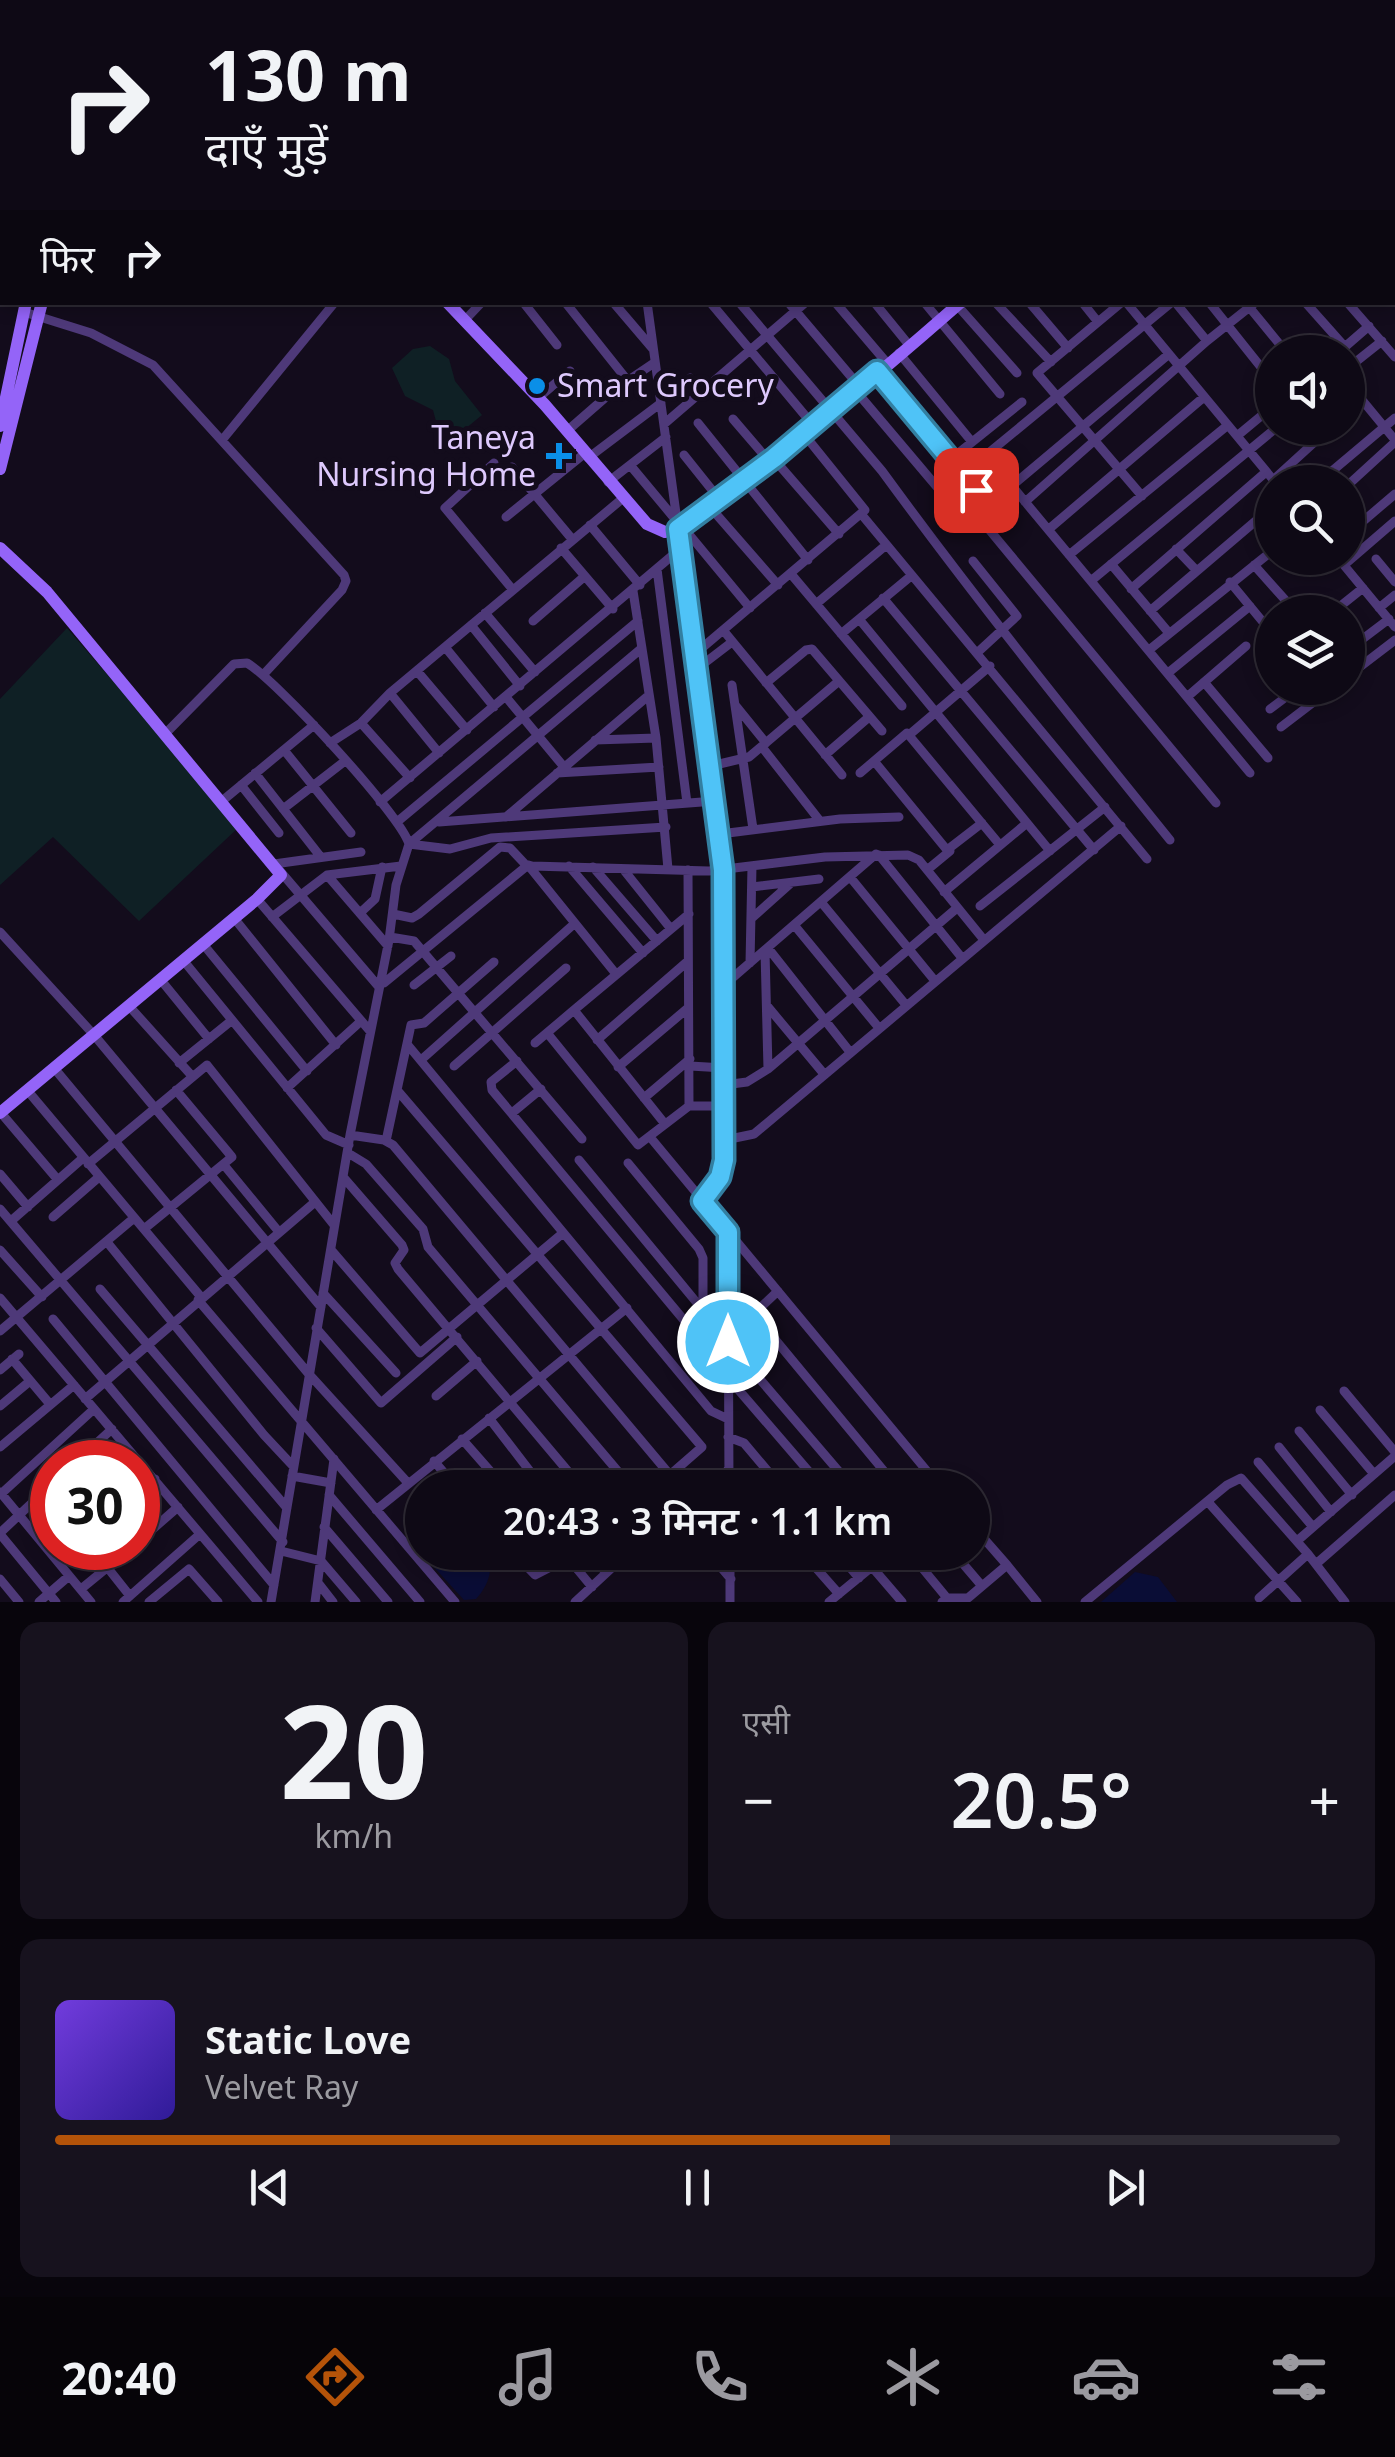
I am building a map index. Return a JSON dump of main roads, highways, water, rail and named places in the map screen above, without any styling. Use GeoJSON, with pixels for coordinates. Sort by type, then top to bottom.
{"type":"FeatureCollection","features":[{"type":"Feature","properties":{"kind":"place","name":"Smart Grocery"},"geometry":{"type":"Point","coordinates":[537,386]}},
{"type":"Feature","properties":{"kind":"place","name":"Taneya Nursing Home"},"geometry":{"type":"Point","coordinates":[559,456]}}]}
